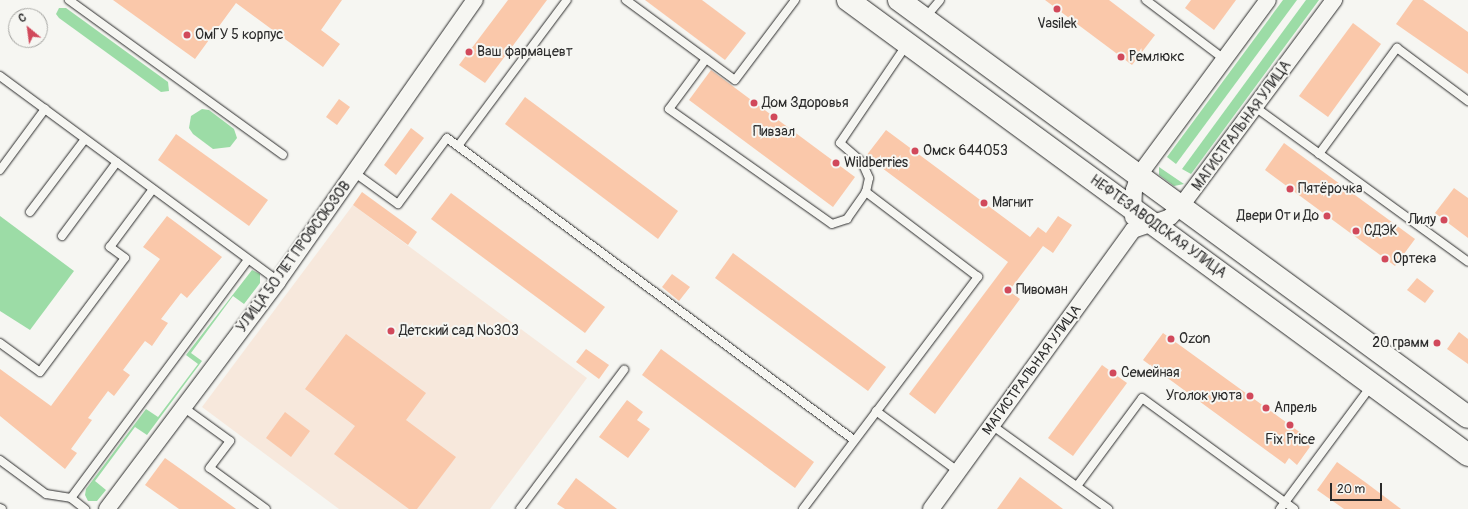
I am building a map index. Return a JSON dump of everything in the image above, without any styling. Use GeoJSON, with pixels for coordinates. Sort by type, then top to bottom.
{"type":"FeatureCollection","features":[{"type":"Feature","properties":{"kind":"main road","name":"НЕФТЕЗАВОДСКАЯ УЛИЦА"},"geometry":{"type":"LineString","coordinates":[[848,0],[1133,208],[1143,227],[1372,385],[1468,455]]}},
{"type":"Feature","properties":{"kind":"main road"},"geometry":{"type":"LineString","coordinates":[[899,0],[1468,417]]}},
{"type":"Feature","properties":{"kind":"street","name":"УЛИЦА 50 ЛЕТ ПРОФСОЮЗОВ"},"geometry":{"type":"LineString","coordinates":[[107,509],[278,281],[475,0]]}},
{"type":"Feature","properties":{"kind":"street"},"geometry":{"type":"LineString","coordinates":[[1133,208],[1139,175],[1268,0]]}},
{"type":"Feature","properties":{"kind":"street","name":"МАГИСТРАЛЬНАЯ УЛИЦА"},"geometry":{"type":"LineString","coordinates":[[931,509],[1143,227],[1170,217],[1181,206],[1334,0]]}},
{"type":"Feature","properties":{"kind":"lane"},"geometry":{"type":"LineString","coordinates":[[69,0],[283,155]]}},
{"type":"Feature","properties":{"kind":"lane"},"geometry":{"type":"LineString","coordinates":[[458,146],[567,0]]}},
{"type":"Feature","properties":{"kind":"lane"},"geometry":{"type":"LineString","coordinates":[[626,0],[735,80],[795,0]]}},
{"type":"Feature","properties":{"kind":"lane"},"geometry":{"type":"LineString","coordinates":[[925,19],[940,0]]}},
{"type":"Feature","properties":{"kind":"lane"},"geometry":{"type":"LineString","coordinates":[[1148,1],[1224,59]]}},
{"type":"Feature","properties":{"kind":"lane"},"geometry":{"type":"LineString","coordinates":[[706,59],[669,108],[827,222],[832,224],[847,219],[866,192],[869,178],[862,162],[840,143],[907,43]]}},
{"type":"Feature","properties":{"kind":"lane"},"geometry":{"type":"LineString","coordinates":[[1319,154],[1396,48],[1468,101]]}},
{"type":"Feature","properties":{"kind":"lane"},"geometry":{"type":"LineString","coordinates":[[0,76],[278,281]]}},
{"type":"Feature","properties":{"kind":"lane"},"geometry":{"type":"LineString","coordinates":[[1255,107],[1468,262]]}},
{"type":"Feature","properties":{"kind":"lane"},"geometry":{"type":"LineString","coordinates":[[0,170],[45,109]]}},
{"type":"Feature","properties":{"kind":"lane"},"geometry":{"type":"LineString","coordinates":[[355,173],[398,204],[447,138],[854,440]]}},
{"type":"Feature","properties":{"kind":"lane"},"geometry":{"type":"LineString","coordinates":[[30,212],[85,139]]}},
{"type":"Feature","properties":{"kind":"lane"},"geometry":{"type":"LineString","coordinates":[[62,236],[116,162]]}},
{"type":"Feature","properties":{"kind":"lane"},"geometry":{"type":"LineString","coordinates":[[0,342],[40,372],[125,258],[110,247],[153,189]]}},
{"type":"Feature","properties":{"kind":"lane"},"geometry":{"type":"LineString","coordinates":[[803,509],[978,277],[866,192]]}},
{"type":"Feature","properties":{"kind":"lane"},"geometry":{"type":"LineString","coordinates":[[71,498],[248,260]]}},
{"type":"Feature","properties":{"kind":"lane"},"geometry":{"type":"LineString","coordinates":[[520,509],[624,370]]}},
{"type":"Feature","properties":{"kind":"lane"},"geometry":{"type":"LineString","coordinates":[[1283,506],[1372,385]]}},
{"type":"Feature","properties":{"kind":"lane"},"geometry":{"type":"LineString","coordinates":[[1077,486],[1142,398],[1283,506],[1294,509]]}},
{"type":"Feature","properties":{"kind":"lane"},"geometry":{"type":"LineString","coordinates":[[183,407],[230,441],[210,468],[266,509]]}},
{"type":"Feature","properties":{"kind":"lane"},"geometry":{"type":"LineString","coordinates":[[876,411],[959,472]]}},
{"type":"Feature","properties":{"kind":"lane"},"geometry":{"type":"LineString","coordinates":[[992,426],[1108,509]]}},
{"type":"Feature","properties":{"kind":"lane"},"geometry":{"type":"LineString","coordinates":[[0,460],[46,494],[71,498],[85,509]]}},
{"type":"Feature","properties":{"kind":"shaded area","name":"Детский сад №303"},"geometry":{"type":"Polygon","coordinates":[[[353,205],[587,378],[490,509],[339,509],[202,407],[353,205]]]}},
{"type":"Feature","properties":{"kind":"green space"},"geometry":{"type":"Polygon","coordinates":[[[1283,0],[1297,0],[1176,164],[1167,157],[1283,0]]]}},
{"type":"Feature","properties":{"kind":"green space"},"geometry":{"type":"Polygon","coordinates":[[[1306,0],[1319,0],[1191,174],[1182,169],[1306,0]]]}},
{"type":"Feature","properties":{"kind":"green space"},"geometry":{"type":"Polygon","coordinates":[[[59,8],[66,8],[168,82],[169,91],[161,92],[59,18],[56,14],[59,8]]]}},
{"type":"Feature","properties":{"kind":"green space"},"geometry":{"type":"Polygon","coordinates":[[[202,109],[209,110],[234,129],[237,138],[230,147],[213,149],[193,134],[189,128],[191,116],[202,109]]]}},
{"type":"Feature","properties":{"kind":"green space"},"geometry":{"type":"Polygon","coordinates":[[[1159,167],[1184,184],[1174,186],[1159,175],[1159,167]]]}},
{"type":"Feature","properties":{"kind":"green space"},"geometry":{"type":"Polygon","coordinates":[[[0,216],[74,271],[30,330],[0,311],[0,216]]]}},
{"type":"Feature","properties":{"kind":"green space"},"geometry":{"type":"Polygon","coordinates":[[[252,270],[260,274],[260,283],[244,304],[233,296],[191,353],[202,361],[147,435],[135,427],[95,481],[106,490],[97,501],[88,501],[85,495],[86,489],[146,409],[158,417],[198,364],[186,355],[252,270]]]}},
{"type":"Feature","properties":{"kind":"building","name":"ОмГУ 5 корпус"},"geometry":{"type":"Polygon","coordinates":[[[113,0],[342,0],[321,30],[340,44],[323,67],[236,3],[195,59],[113,0]]]}},
{"type":"Feature","properties":{"kind":"building"},"geometry":{"type":"Polygon","coordinates":[[[508,0],[547,0],[485,83],[459,65],[508,0]]]}},
{"type":"Feature","properties":{"kind":"building"},"geometry":{"type":"Polygon","coordinates":[[[645,0],[702,0],[746,33],[725,60],[645,0]]]}},
{"type":"Feature","properties":{"kind":"building"},"geometry":{"type":"Polygon","coordinates":[[[1045,0],[1109,0],[1155,35],[1132,65],[1045,0]]]}},
{"type":"Feature","properties":{"kind":"building"},"geometry":{"type":"Polygon","coordinates":[[[1191,0],[1236,0],[1214,30],[1185,8],[1191,0]]]}},
{"type":"Feature","properties":{"kind":"building"},"geometry":{"type":"Polygon","coordinates":[[[1413,0],[1423,0],[1468,32],[1468,74],[1396,24],[1413,0]]]}},
{"type":"Feature","properties":{"kind":"building"},"geometry":{"type":"Polygon","coordinates":[[[1353,23],[1381,44],[1328,117],[1299,96],[1353,23]]]}},
{"type":"Feature","properties":{"kind":"building"},"geometry":{"type":"Polygon","coordinates":[[[711,70],[855,177],[833,207],[689,100],[711,70]]]}},
{"type":"Feature","properties":{"kind":"building"},"geometry":{"type":"Polygon","coordinates":[[[525,97],[678,211],[658,239],[505,124],[525,97]]]}},
{"type":"Feature","properties":{"kind":"building"},"geometry":{"type":"Polygon","coordinates":[[[339,99],[350,107],[337,125],[326,117],[339,99]]]}},
{"type":"Feature","properties":{"kind":"building"},"geometry":{"type":"Polygon","coordinates":[[[411,128],[424,138],[396,175],[384,165],[411,128]]]}},
{"type":"Feature","properties":{"kind":"building"},"geometry":{"type":"Polygon","coordinates":[[[886,130],[1030,237],[1038,227],[1046,233],[1058,216],[1072,225],[1053,253],[1043,246],[1009,291],[1020,299],[935,414],[909,394],[1008,262],[866,156],[886,130]]]}},
{"type":"Feature","properties":{"kind":"building"},"geometry":{"type":"Polygon","coordinates":[[[176,134],[268,200],[249,226],[158,160],[176,134]]]}},
{"type":"Feature","properties":{"kind":"building"},"geometry":{"type":"Polygon","coordinates":[[[1284,143],[1415,239],[1395,266],[1265,170],[1284,143]]]}},
{"type":"Feature","properties":{"kind":"building"},"geometry":{"type":"Polygon","coordinates":[[[1454,188],[1468,198],[1468,238],[1435,213],[1454,188]]]}},
{"type":"Feature","properties":{"kind":"building"},"geometry":{"type":"Polygon","coordinates":[[[362,192],[417,232],[408,245],[353,205],[362,192]]]}},
{"type":"Feature","properties":{"kind":"building"},"geometry":{"type":"Polygon","coordinates":[[[451,193],[605,307],[585,333],[431,219],[451,193]]]}},
{"type":"Feature","properties":{"kind":"building"},"geometry":{"type":"Polygon","coordinates":[[[167,216],[222,257],[187,298],[181,293],[161,319],[168,323],[152,346],[145,341],[123,370],[130,375],[114,396],[108,391],[88,418],[92,420],[71,449],[77,453],[65,469],[0,416],[0,369],[51,406],[160,259],[143,247],[167,216]]]}},
{"type":"Feature","properties":{"kind":"building"},"geometry":{"type":"Polygon","coordinates":[[[733,253],[886,367],[868,391],[715,278],[733,253]]]}},
{"type":"Feature","properties":{"kind":"building"},"geometry":{"type":"Polygon","coordinates":[[[672,274],[690,287],[679,301],[662,287],[672,274]]]}},
{"type":"Feature","properties":{"kind":"building"},"geometry":{"type":"Polygon","coordinates":[[[1417,278],[1434,291],[1425,303],[1407,290],[1417,278]]]}},
{"type":"Feature","properties":{"kind":"building"},"geometry":{"type":"Polygon","coordinates":[[[1459,332],[1468,339],[1468,364],[1447,349],[1459,332]]]}},
{"type":"Feature","properties":{"kind":"building"},"geometry":{"type":"Polygon","coordinates":[[[1163,333],[1305,436],[1312,444],[1297,465],[1289,458],[1285,464],[1143,360],[1163,333]]]}},
{"type":"Feature","properties":{"kind":"building"},"geometry":{"type":"Polygon","coordinates":[[[346,334],[426,393],[406,420],[456,457],[417,509],[409,509],[334,454],[355,426],[305,389],[346,334]]]}},
{"type":"Feature","properties":{"kind":"building"},"geometry":{"type":"Polygon","coordinates":[[[586,349],[609,365],[599,379],[576,362],[586,349]]]}},
{"type":"Feature","properties":{"kind":"building"},"geometry":{"type":"Polygon","coordinates":[[[661,349],[814,462],[795,488],[642,375],[661,349]]]}},
{"type":"Feature","properties":{"kind":"building"},"geometry":{"type":"Polygon","coordinates":[[[1102,365],[1127,383],[1073,456],[1048,438],[1102,365]]]}},
{"type":"Feature","properties":{"kind":"building"},"geometry":{"type":"Polygon","coordinates":[[[627,400],[643,412],[637,420],[650,429],[628,458],[599,437],[627,400]]]}},
{"type":"Feature","properties":{"kind":"building"},"geometry":{"type":"Polygon","coordinates":[[[285,412],[310,431],[291,457],[266,438],[285,412]]]}},
{"type":"Feature","properties":{"kind":"building"},"geometry":{"type":"Polygon","coordinates":[[[165,458],[236,509],[179,509],[145,485],[165,458]]]}},
{"type":"Feature","properties":{"kind":"building"},"geometry":{"type":"Polygon","coordinates":[[[1337,462],[1401,509],[1344,509],[1317,490],[1337,462]]]}},
{"type":"Feature","properties":{"kind":"building"},"geometry":{"type":"Polygon","coordinates":[[[1020,477],[1063,509],[997,509],[1020,477]]]}},
{"type":"Feature","properties":{"kind":"building"},"geometry":{"type":"Polygon","coordinates":[[[576,478],[617,509],[565,509],[557,504],[576,478]]]}},
{"type":"Feature","properties":{"kind":"place","name":"Vasilek"},"geometry":{"type":"Point","coordinates":[1057,9]}},
{"type":"Feature","properties":{"kind":"place","name":"ОмГУ 5 корпус"},"geometry":{"type":"Point","coordinates":[187,35]}},
{"type":"Feature","properties":{"kind":"place","name":"Ваш фармацевт"},"geometry":{"type":"Point","coordinates":[469,52]}},
{"type":"Feature","properties":{"kind":"place","name":"Ремлюкс"},"geometry":{"type":"Point","coordinates":[1121,57]}},
{"type":"Feature","properties":{"kind":"place","name":"Дом Здоровья"},"geometry":{"type":"Point","coordinates":[754,103]}},
{"type":"Feature","properties":{"kind":"place","name":"Пивзал"},"geometry":{"type":"Point","coordinates":[774,117]}},
{"type":"Feature","properties":{"kind":"place","name":"Омск 644053"},"geometry":{"type":"Point","coordinates":[915,151]}},
{"type":"Feature","properties":{"kind":"place","name":"Wildberries"},"geometry":{"type":"Point","coordinates":[836,163]}},
{"type":"Feature","properties":{"kind":"place","name":"Пятёрочка"},"geometry":{"type":"Point","coordinates":[1290,189]}},
{"type":"Feature","properties":{"kind":"place","name":"Магнит"},"geometry":{"type":"Point","coordinates":[984,203]}},
{"type":"Feature","properties":{"kind":"place","name":"Двери От и До"},"geometry":{"type":"Point","coordinates":[1327,216]}},
{"type":"Feature","properties":{"kind":"place","name":"Лилу"},"geometry":{"type":"Point","coordinates":[1444,220]}},
{"type":"Feature","properties":{"kind":"place","name":"СДЭК"},"geometry":{"type":"Point","coordinates":[1356,231]}},
{"type":"Feature","properties":{"kind":"place","name":"Ортека"},"geometry":{"type":"Point","coordinates":[1385,259]}},
{"type":"Feature","properties":{"kind":"place","name":"Пивоман"},"geometry":{"type":"Point","coordinates":[1008,290]}},
{"type":"Feature","properties":{"kind":"place","name":"Детский сад №303"},"geometry":{"type":"Point","coordinates":[391,331]}},
{"type":"Feature","properties":{"kind":"place","name":"Ozon"},"geometry":{"type":"Point","coordinates":[1171,339]}},
{"type":"Feature","properties":{"kind":"place","name":"20 грамм"},"geometry":{"type":"Point","coordinates":[1437,343]}},
{"type":"Feature","properties":{"kind":"place","name":"Семейная"},"geometry":{"type":"Point","coordinates":[1113,373]}},
{"type":"Feature","properties":{"kind":"place","name":"Уголок уюта"},"geometry":{"type":"Point","coordinates":[1250,396]}},
{"type":"Feature","properties":{"kind":"place","name":"Апрель"},"geometry":{"type":"Point","coordinates":[1266,408]}},
{"type":"Feature","properties":{"kind":"place","name":"Fix Price"},"geometry":{"type":"Point","coordinates":[1290,425]}}]}
